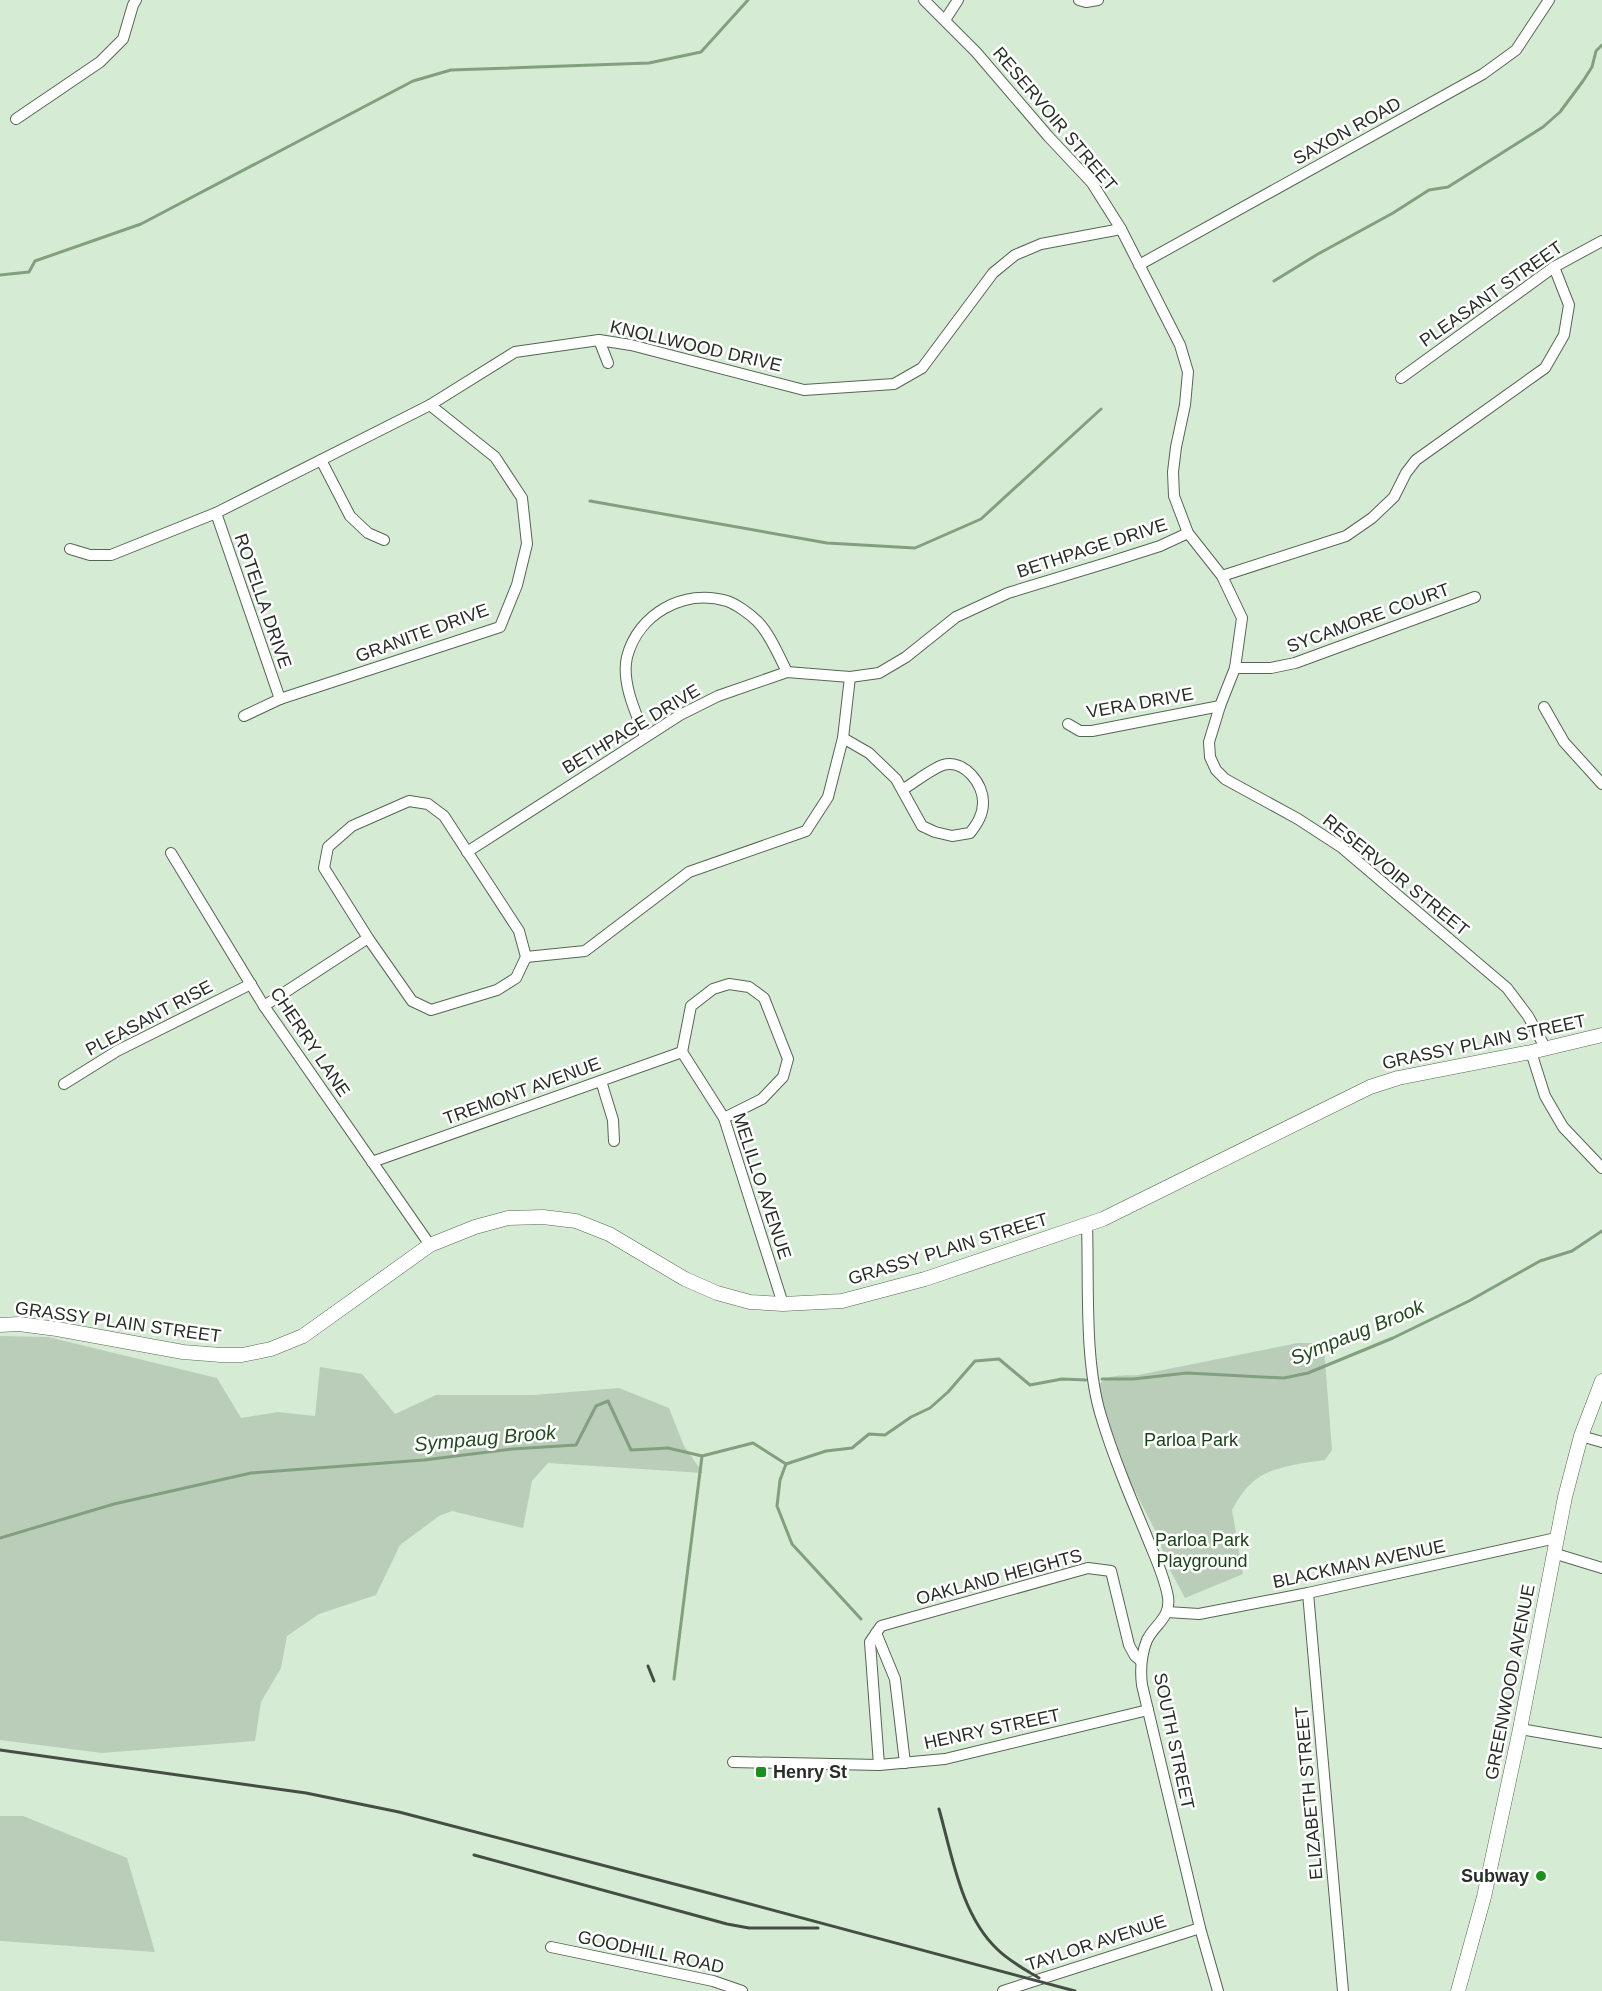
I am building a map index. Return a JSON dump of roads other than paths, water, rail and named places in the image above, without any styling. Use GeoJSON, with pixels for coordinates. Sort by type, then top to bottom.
{"type":"FeatureCollection","features":[{"type":"Feature","properties":{"kind":"main road","name":"GRASSY PLAIN STREET"},"geometry":{"type":"LineString","coordinates":[[0,1325],[19,1324],[57,1329],[183,1352],[242,1355],[271,1350],[303,1336],[430,1245],[475,1227],[508,1218],[543,1217],[576,1221],[609,1234],[685,1279],[717,1293],[750,1302],[783,1304],[842,1301],[882,1292],[1103,1219],[1370,1087],[1398,1078],[1546,1049],[1602,1035]]}},
{"type":"Feature","properties":{"kind":"main road","name":"GREENWOOD AVENUE"},"geometry":{"type":"LineString","coordinates":[[1458,1991],[1484,1897],[1520,1729],[1565,1497],[1581,1436],[1602,1381]]}},
{"type":"Feature","properties":{"kind":"street"},"geometry":{"type":"LineString","coordinates":[[16,119],[100,62],[123,39],[136,0]]}},
{"type":"Feature","properties":{"kind":"street","name":"RESERVOIR STREET"},"geometry":{"type":"LineString","coordinates":[[924,0],[976,52],[1092,183],[1121,229],[1180,345],[1188,372],[1185,405],[1173,472],[1174,496],[1188,533],[1222,576],[1242,618],[1235,668],[1209,742],[1210,757],[1216,770],[1225,779],[1298,819],[1341,847],[1400,896],[1507,988],[1528,1016],[1546,1049]]}},
{"type":"Feature","properties":{"kind":"street"},"geometry":{"type":"LineString","coordinates":[[945,20],[957,0]]}},
{"type":"Feature","properties":{"kind":"street"},"geometry":{"type":"LineString","coordinates":[[1078,0],[1086,2],[1098,0]]}},
{"type":"Feature","properties":{"kind":"street","name":"SAXON ROAD"},"geometry":{"type":"LineString","coordinates":[[1139,265],[1483,74],[1516,50],[1549,0]]}},
{"type":"Feature","properties":{"kind":"street","name":"KNOLLWOOD DRIVE"},"geometry":{"type":"LineString","coordinates":[[70,549],[90,555],[111,555],[216,513],[430,405],[515,352],[599,340],[631,345],[804,390],[894,384],[922,368],[993,273],[1015,255],[1041,244],[1121,229]]}},
{"type":"Feature","properties":{"kind":"street","name":"PLEASANT STREET"},"geometry":{"type":"LineString","coordinates":[[1401,378],[1554,267],[1602,241]]}},
{"type":"Feature","properties":{"kind":"street"},"geometry":{"type":"LineString","coordinates":[[1222,576],[1346,536],[1372,518],[1394,497],[1406,473],[1416,460],[1545,368],[1564,335],[1569,305],[1554,267]]}},
{"type":"Feature","properties":{"kind":"street"},"geometry":{"type":"LineString","coordinates":[[599,340],[608,363]]}},
{"type":"Feature","properties":{"kind":"street","name":"GRANITE DRIVE"},"geometry":{"type":"LineString","coordinates":[[244,716],[280,699],[500,627],[517,585],[527,544],[522,498],[495,457],[430,405]]}},
{"type":"Feature","properties":{"kind":"street"},"geometry":{"type":"LineString","coordinates":[[321,460],[350,516],[368,533],[384,540]]}},
{"type":"Feature","properties":{"kind":"street","name":"ROTELLA DRIVE"},"geometry":{"type":"LineString","coordinates":[[216,513],[280,699]]}},
{"type":"Feature","properties":{"kind":"street","name":"BETHPAGE DRIVE"},"geometry":{"type":"LineString","coordinates":[[467,852],[645,736],[718,696],[787,672],[850,677],[879,673],[906,657],[956,616],[1008,593],[1160,546],[1188,533]]}},
{"type":"Feature","properties":{"kind":"street"},"geometry":{"type":"LineString","coordinates":[[645,736],[627,686],[626,658],[642,625],[675,602],[702,597],[728,602],[759,622],[787,672]]}},
{"type":"Feature","properties":{"kind":"street","name":"SYCAMORE COURT"},"geometry":{"type":"LineString","coordinates":[[1235,668],[1271,668],[1295,663],[1475,597]]}},
{"type":"Feature","properties":{"kind":"street"},"geometry":{"type":"LineString","coordinates":[[526,957],[585,951],[689,872],[806,831],[828,797],[843,738],[850,677]]}},
{"type":"Feature","properties":{"kind":"street","name":"VERA DRIVE"},"geometry":{"type":"LineString","coordinates":[[1068,723],[1080,731],[1092,731],[1220,706]]}},
{"type":"Feature","properties":{"kind":"street"},"geometry":{"type":"LineString","coordinates":[[1544,707],[1564,742],[1602,784]]}},
{"type":"Feature","properties":{"kind":"street"},"geometry":{"type":"LineString","coordinates":[[843,738],[869,753],[896,779],[902,790],[922,826],[934,832],[952,836],[970,833],[980,821],[983,803],[977,781],[966,770],[955,765],[944,765],[902,790]]}},
{"type":"Feature","properties":{"kind":"street"},"geometry":{"type":"LineString","coordinates":[[409,801],[428,804],[444,816],[467,852],[519,931],[526,957],[516,978],[497,990],[432,1010],[412,1001],[368,938],[324,868],[328,847],[352,826],[409,801]]}},
{"type":"Feature","properties":{"kind":"street","name":"CHERRY LANE"},"geometry":{"type":"LineString","coordinates":[[171,853],[264,1006],[430,1245]]}},
{"type":"Feature","properties":{"kind":"street"},"geometry":{"type":"LineString","coordinates":[[264,1006],[368,938]]}},
{"type":"Feature","properties":{"kind":"street","name":"PLEASANT RISE"},"geometry":{"type":"LineString","coordinates":[[64,1084],[117,1051],[251,984]]}},
{"type":"Feature","properties":{"kind":"street"},"geometry":{"type":"LineString","coordinates":[[682,1052],[691,1006],[713,989],[729,984],[749,987],[764,998],[788,1059],[783,1077],[762,1099],[724,1118]]}},
{"type":"Feature","properties":{"kind":"street","name":"TREMONT AVENUE"},"geometry":{"type":"LineString","coordinates":[[372,1162],[682,1052]]}},
{"type":"Feature","properties":{"kind":"street","name":"MELILLO AVENUE"},"geometry":{"type":"LineString","coordinates":[[682,1052],[724,1118],[783,1304]]}},
{"type":"Feature","properties":{"kind":"street"},"geometry":{"type":"LineString","coordinates":[[1531,1052],[1545,1095],[1563,1128],[1602,1168]]}},
{"type":"Feature","properties":{"kind":"street"},"geometry":{"type":"LineString","coordinates":[[601,1081],[613,1120],[614,1141]]}},
{"type":"Feature","properties":{"kind":"street"},"geometry":{"type":"LineString","coordinates":[[1087,1225],[1090,1343],[1100,1414],[1156,1559],[1168,1600],[1167,1612]]}},
{"type":"Feature","properties":{"kind":"street"},"geometry":{"type":"LineString","coordinates":[[1581,1436],[1602,1442]]}},
{"type":"Feature","properties":{"kind":"street","name":"BLACKMAN AVENUE"},"geometry":{"type":"LineString","coordinates":[[1167,1612],[1199,1614],[1308,1593],[1556,1538]]}},
{"type":"Feature","properties":{"kind":"street"},"geometry":{"type":"LineString","coordinates":[[1553,1553],[1602,1568]]}},
{"type":"Feature","properties":{"kind":"street","name":"OAKLAND HEIGHTS"},"geometry":{"type":"LineString","coordinates":[[876,1634],[881,1626],[1088,1568],[1111,1571],[1130,1645],[1135,1656],[1141,1661]]}},
{"type":"Feature","properties":{"kind":"street","name":"ELIZABETH STREET"},"geometry":{"type":"LineString","coordinates":[[1308,1593],[1342,1991]]}},
{"type":"Feature","properties":{"kind":"street","name":"SOUTH STREET"},"geometry":{"type":"LineString","coordinates":[[1167,1612],[1163,1621],[1148,1638],[1141,1661],[1142,1685],[1200,1928],[1218,1991]]}},
{"type":"Feature","properties":{"kind":"street"},"geometry":{"type":"LineString","coordinates":[[876,1634],[895,1679],[904,1763]]}},
{"type":"Feature","properties":{"kind":"street"},"geometry":{"type":"LineString","coordinates":[[876,1634],[870,1642],[879,1765]]}},
{"type":"Feature","properties":{"kind":"street","name":"HENRY STREET"},"geometry":{"type":"LineString","coordinates":[[733,1762],[879,1765],[945,1759],[1148,1710]]}},
{"type":"Feature","properties":{"kind":"street"},"geometry":{"type":"LineString","coordinates":[[1520,1729],[1602,1743]]}},
{"type":"Feature","properties":{"kind":"street","name":"TAYLOR AVENUE"},"geometry":{"type":"LineString","coordinates":[[1003,1991],[1200,1928]]}},
{"type":"Feature","properties":{"kind":"street","name":"GOODHILL ROAD"},"geometry":{"type":"LineString","coordinates":[[551,1947],[713,1981],[742,1991]]}},
{"type":"Feature","properties":{"kind":"waterway"},"geometry":{"type":"LineString","coordinates":[[0,275],[29,272],[35,261],[141,224],[413,81],[451,70],[649,63],[701,52],[748,0]]}},
{"type":"Feature","properties":{"kind":"waterway"},"geometry":{"type":"LineString","coordinates":[[1274,281],[1429,190],[1448,187],[1543,127],[1560,112],[1583,81],[1592,67],[1596,51],[1602,45]]}},
{"type":"Feature","properties":{"kind":"waterway"},"geometry":{"type":"LineString","coordinates":[[590,501],[827,543],[915,548],[981,519],[1101,409]]}},
{"type":"Feature","properties":{"kind":"waterway","name":"Sympaug Brook"},"geometry":{"type":"LineString","coordinates":[[1102,1379],[1133,1379],[1187,1373],[1284,1378],[1308,1373],[1393,1338],[1469,1301],[1540,1261],[1572,1251],[1602,1231]]}},
{"type":"Feature","properties":{"kind":"waterway","name":"Sympaug Brook"},"geometry":{"type":"LineString","coordinates":[[0,1538],[114,1504],[251,1473],[424,1460],[512,1449],[576,1445],[596,1406],[608,1401],[631,1450],[668,1448],[702,1456],[753,1443],[786,1464],[826,1451],[852,1448],[869,1434],[885,1435],[911,1417],[930,1408],[948,1392],[975,1361],[999,1359],[1030,1385],[1062,1379],[1086,1380]]}},
{"type":"Feature","properties":{"kind":"waterway"},"geometry":{"type":"LineString","coordinates":[[674,1679],[702,1456]]}},
{"type":"Feature","properties":{"kind":"waterway"},"geometry":{"type":"LineString","coordinates":[[786,1464],[780,1480],[777,1506],[792,1544],[861,1619]]}},
{"type":"Feature","properties":{"kind":"railway"},"geometry":{"type":"LineString","coordinates":[[648,1666],[654,1681]]}},
{"type":"Feature","properties":{"kind":"railway"},"geometry":{"type":"LineString","coordinates":[[0,1750],[306,1793],[399,1812],[1075,1991]]}},
{"type":"Feature","properties":{"kind":"railway"},"geometry":{"type":"LineString","coordinates":[[939,1809],[959,1884],[975,1919],[997,1949],[1017,1965],[1039,1978]]}},
{"type":"Feature","properties":{"kind":"railway"},"geometry":{"type":"LineString","coordinates":[[474,1855],[727,1924],[749,1928],[818,1928]]}},
{"type":"Feature","properties":{"kind":"place","name":"Henry St"},"geometry":{"type":"Point","coordinates":[761,1772]}},
{"type":"Feature","properties":{"kind":"place","name":"Subway"},"geometry":{"type":"Point","coordinates":[1541,1876]}},
{"type":"Feature","properties":{"kind":"park label","name":"Parloa Park"},"geometry":{"type":"Point","coordinates":[1191,1440]}},
{"type":"Feature","properties":{"kind":"park label","name":"Parloa Park Playground"},"geometry":{"type":"Point","coordinates":[1202,1550]}}]}
